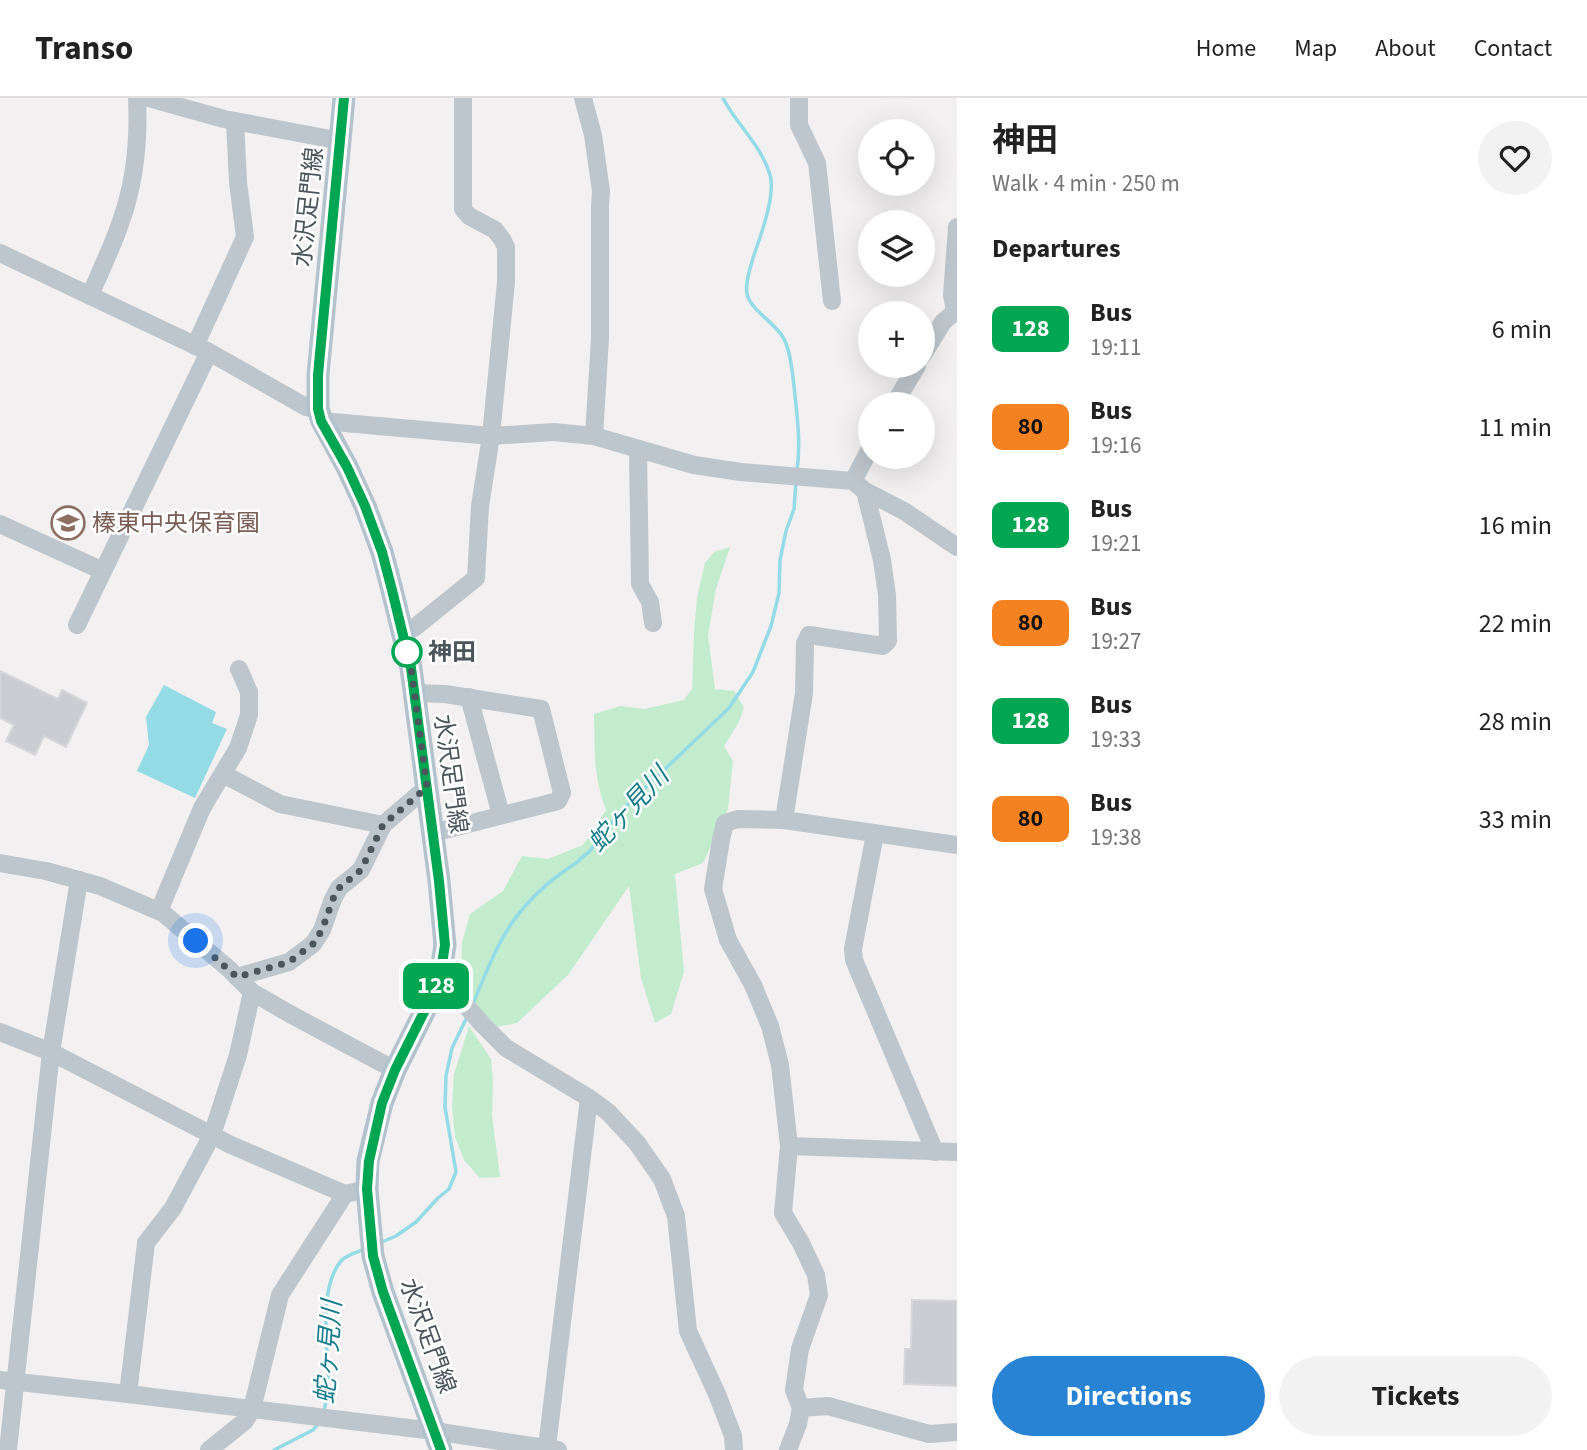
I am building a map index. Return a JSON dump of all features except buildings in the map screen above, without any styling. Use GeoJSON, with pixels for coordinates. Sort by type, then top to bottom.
{"type":"FeatureCollection","features":[{"type":"Feature","properties":{"kind":"main road","name":"水沢足門線"},"geometry":{"type":"LineString","coordinates":[[344,98],[318,375],[320,415],[365,506],[382,552],[411,668],[442,902],[445,945],[440,976],[382,1103],[369,1161],[356,1191],[369,1220],[373,1256],[383,1292],[438,1440]]}},
{"type":"Feature","properties":{"kind":"street"},"geometry":{"type":"LineString","coordinates":[[90,296],[122,220],[133,172],[138,125],[137,98]]}},
{"type":"Feature","properties":{"kind":"street"},"geometry":{"type":"LineString","coordinates":[[149,98],[235,121],[341,141]]}},
{"type":"Feature","properties":{"kind":"street"},"geometry":{"type":"LineString","coordinates":[[414,628],[476,578],[480,506],[491,436],[506,282],[506,247],[502,239],[495,230],[469,216],[463,209],[463,98]]}},
{"type":"Feature","properties":{"kind":"street"},"geometry":{"type":"LineString","coordinates":[[583,98],[593,135],[601,191],[600,338],[594,436]]}},
{"type":"Feature","properties":{"kind":"street"},"geometry":{"type":"LineString","coordinates":[[799,98],[799,125],[817,163],[832,301]]}},
{"type":"Feature","properties":{"kind":"street"},"geometry":{"type":"LineString","coordinates":[[77,625],[202,349],[245,237],[238,182],[235,121]]}},
{"type":"Feature","properties":{"kind":"street"},"geometry":{"type":"LineString","coordinates":[[935,335],[943,322],[956,310],[952,295],[957,227]]}},
{"type":"Feature","properties":{"kind":"street"},"geometry":{"type":"LineString","coordinates":[[0,253],[202,349],[320,415],[491,436],[554,432],[594,436],[694,466],[859,486],[904,511],[957,547]]}},
{"type":"Feature","properties":{"kind":"street"},"geometry":{"type":"LineString","coordinates":[[638,449],[640,584],[650,602],[653,623]]}},
{"type":"Feature","properties":{"kind":"street"},"geometry":{"type":"LineString","coordinates":[[784,820],[804,693],[804,643],[809,635],[883,646],[888,641],[887,596],[881,560],[859,486],[864,469]]}},
{"type":"Feature","properties":{"kind":"street"},"geometry":{"type":"LineString","coordinates":[[0,524],[103,571]]}},
{"type":"Feature","properties":{"kind":"street"},"geometry":{"type":"LineString","coordinates":[[159,911],[202,808],[238,748],[249,715],[249,692],[239,669]]}},
{"type":"Feature","properties":{"kind":"street"},"geometry":{"type":"LineString","coordinates":[[414,693],[445,694],[541,709],[562,793],[558,801],[433,833]]}},
{"type":"Feature","properties":{"kind":"street"},"geometry":{"type":"LineString","coordinates":[[469,698],[501,815]]}},
{"type":"Feature","properties":{"kind":"street"},"geometry":{"type":"LineString","coordinates":[[223,774],[280,804],[383,825]]}},
{"type":"Feature","properties":{"kind":"street"},"geometry":{"type":"LineString","coordinates":[[237,977],[289,962],[313,944],[322,930],[339,888],[361,870],[383,825],[427,787]]}},
{"type":"Feature","properties":{"kind":"street"},"geometry":{"type":"LineString","coordinates":[[788,1450],[801,1408],[794,1390],[800,1349],[819,1295],[816,1275],[783,1213],[789,1146],[780,1065],[770,1026],[728,940],[713,889],[725,823],[737,819],[784,820],[957,845]]}},
{"type":"Feature","properties":{"kind":"street"},"geometry":{"type":"LineString","coordinates":[[875,834],[853,949],[854,960],[935,1152]]}},
{"type":"Feature","properties":{"kind":"street"},"geometry":{"type":"LineString","coordinates":[[0,863],[46,871],[100,886],[163,913],[252,992],[395,1070]]}},
{"type":"Feature","properties":{"kind":"street"},"geometry":{"type":"LineString","coordinates":[[8,1450],[7,1381],[51,1052],[79,880]]}},
{"type":"Feature","properties":{"kind":"street"},"geometry":{"type":"LineString","coordinates":[[440,976],[506,1048],[590,1098],[608,1112],[637,1143],[662,1179],[676,1216],[688,1331],[717,1394],[733,1436],[734,1450]]}},
{"type":"Feature","properties":{"kind":"street"},"geometry":{"type":"LineString","coordinates":[[128,1394],[146,1243],[173,1208],[212,1135],[238,1055],[252,992]]}},
{"type":"Feature","properties":{"kind":"street"},"geometry":{"type":"LineString","coordinates":[[0,1032],[51,1052],[231,1145],[356,1191],[280,1295],[252,1409],[245,1421],[209,1450]]}},
{"type":"Feature","properties":{"kind":"street"},"geometry":{"type":"LineString","coordinates":[[7,1381],[353,1421],[438,1440],[553,1449],[590,1098]]}},
{"type":"Feature","properties":{"kind":"street"},"geometry":{"type":"LineString","coordinates":[[789,1146],[957,1152]]}},
{"type":"Feature","properties":{"kind":"street"},"geometry":{"type":"LineString","coordinates":[[801,1408],[828,1406],[929,1434],[957,1432]]}},
{"type":"Feature","properties":{"kind":"green space"},"geometry":{"type":"Polygon","coordinates":[[[730,547],[716,589],[708,635],[715,689],[734,691],[744,707],[739,722],[724,746],[733,761],[728,809],[703,863],[675,874],[684,972],[671,1014],[655,1023],[641,978],[629,886],[568,975],[517,1023],[496,1027],[465,997],[461,980],[462,942],[470,914],[503,891],[522,856],[548,859],[583,845],[606,810],[597,774],[594,714],[620,706],[644,709],[684,700],[692,689],[697,598],[705,563],[714,552],[730,547]]]}},
{"type":"Feature","properties":{"kind":"green space"},"geometry":{"type":"Polygon","coordinates":[[[469,1026],[491,1059],[492,1116],[500,1177],[480,1178],[464,1160],[455,1137],[452,1107],[454,1074],[469,1026]]]}},
{"type":"Feature","properties":{"kind":"water"},"geometry":{"type":"Polygon","coordinates":[[[164,685],[216,712],[212,723],[227,729],[195,798],[137,771],[149,745],[146,717],[164,685]]]}},
{"type":"Feature","properties":{"kind":"waterway","name":"蛇ヶ見川"},"geometry":{"type":"LineString","coordinates":[[723,98],[761,154],[770,175],[769,205],[749,271],[747,294],[753,306],[780,333],[788,350],[798,428],[797,471]]}},
{"type":"Feature","properties":{"kind":"waterway","name":"蛇ヶ見川"},"geometry":{"type":"LineString","coordinates":[[473,1004],[500,943],[521,911],[548,883],[589,852],[622,810],[729,708],[753,672],[771,626],[779,593],[780,560],[794,509],[796,482]]}},
{"type":"Feature","properties":{"kind":"waterway","name":"蛇ヶ見川"},"geometry":{"type":"LineString","coordinates":[[382,1242],[416,1222],[449,1189],[456,1172],[445,1107],[446,1076],[452,1048],[467,1017]]}},
{"type":"Feature","properties":{"kind":"waterway","name":"蛇ヶ見川"},"geometry":{"type":"LineString","coordinates":[[324,1412],[328,1383],[326,1318],[329,1286],[341,1261],[365,1249]]}},
{"type":"Feature","properties":{"kind":"waterway","name":"蛇ヶ見川"},"geometry":{"type":"LineString","coordinates":[[274,1450],[313,1430],[320,1422]]}},
{"type":"Feature","properties":{"kind":"bus line","name":"128"},"geometry":{"type":"LineString","coordinates":[[344,98],[318,375],[318,409],[324,428],[347,467],[365,506],[382,552],[411,668],[445,945],[440,976],[382,1103],[369,1161],[369,1220],[373,1256],[383,1292],[441,1450]]}},
{"type":"Feature","properties":{"kind":"place","name":"榛東中央保育園"},"geometry":{"type":"Point","coordinates":[68,523]}},
{"type":"Feature","properties":{"kind":"place","name":"神田"},"geometry":{"type":"Point","coordinates":[407,652]}},
{"type":"Feature","properties":{"kind":"route"},"geometry":{"type":"LineString","coordinates":[[196,941],[237,977],[289,962],[313,944],[322,930],[339,888],[361,870],[383,825],[427,787],[406,648],[407,652]]}}]}
